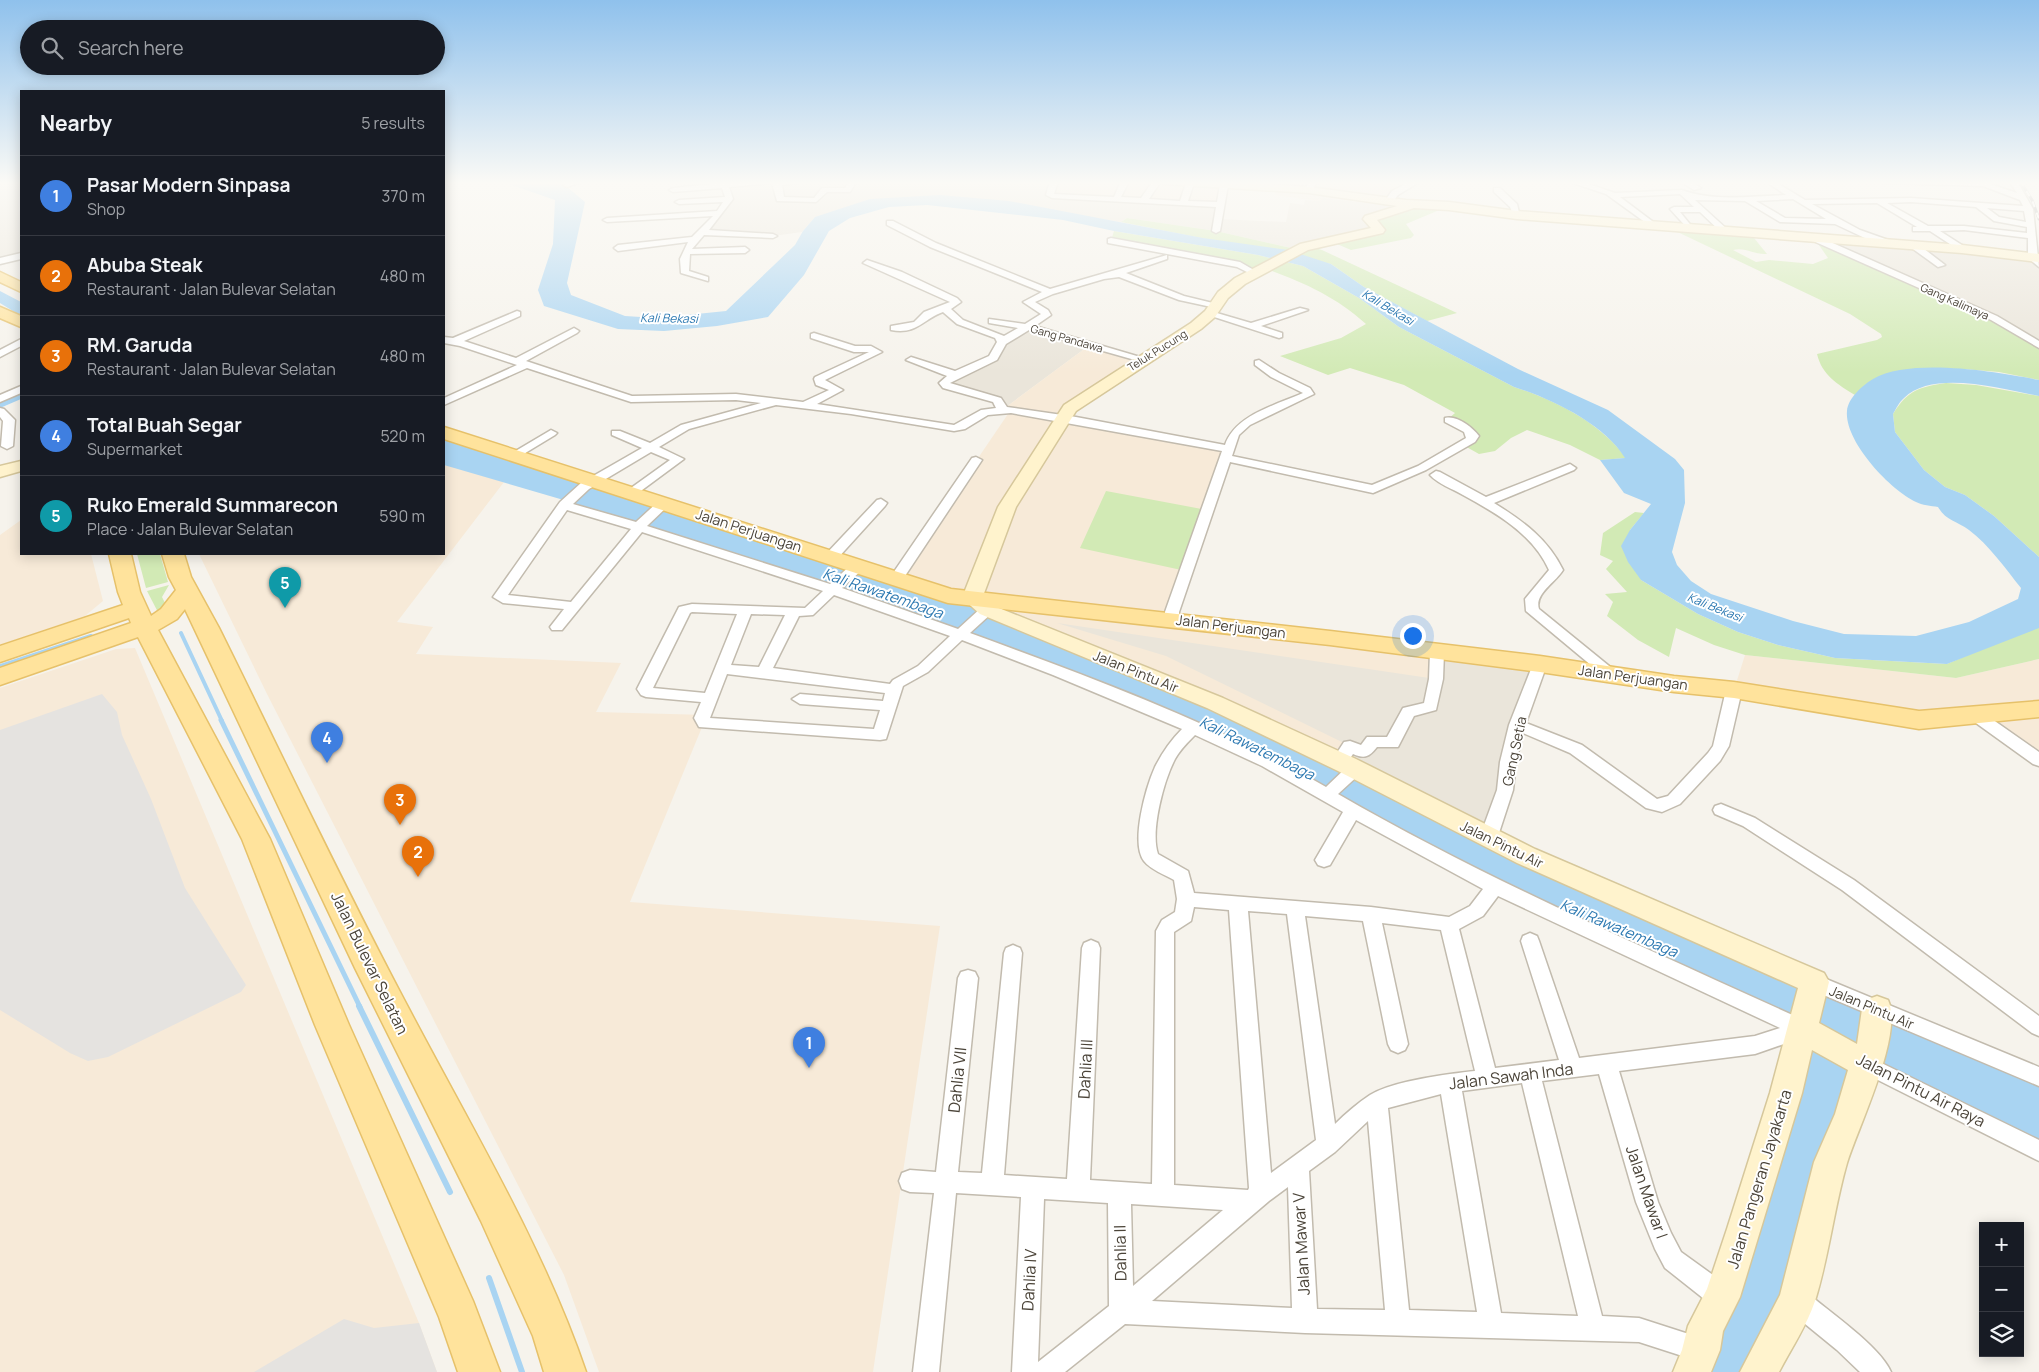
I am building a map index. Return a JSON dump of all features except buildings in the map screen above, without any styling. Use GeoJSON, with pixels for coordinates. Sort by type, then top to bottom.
{"type":"FeatureCollection","features":[{"type":"Feature","properties":{"kind":"main road"},"geometry":{"type":"LineString","coordinates":[[0,312],[20,322]]}},
{"type":"Feature","properties":{"kind":"main road","name":"Jalan Perjuangan"},"geometry":{"type":"LineString","coordinates":[[445,433],[588,484],[630,493],[662,506],[831,556],[856,569],[979,604],[1172,620],[1540,664],[1674,684],[1734,690],[1919,720],[2039,709]]}},
{"type":"Feature","properties":{"kind":"main road"},"geometry":{"type":"LineString","coordinates":[[120,555],[129,592],[134,627],[256,839],[332,1025],[456,1306],[479,1372]]}},
{"type":"Feature","properties":{"kind":"main road","name":"Jalan Bulevar Selatan"},"geometry":{"type":"LineString","coordinates":[[173,555],[187,591],[207,628],[371,968],[494,1208],[552,1332],[565,1372]]}},
{"type":"Feature","properties":{"kind":"main road"},"geometry":{"type":"LineString","coordinates":[[0,677],[169,614],[187,591]]}},
{"type":"Feature","properties":{"kind":"main road"},"geometry":{"type":"LineString","coordinates":[[0,654],[134,627],[160,635],[168,629],[192,622],[203,622],[207,628]]}},
{"type":"Feature","properties":{"kind":"street"},"geometry":{"type":"LineString","coordinates":[[618,248],[643,245]]}},
{"type":"Feature","properties":{"kind":"street"},"geometry":{"type":"LineString","coordinates":[[690,245],[686,252],[685,273],[705,279]]}},
{"type":"Feature","properties":{"kind":"street"},"geometry":{"type":"LineString","coordinates":[[933,245],[1050,292]]}},
{"type":"Feature","properties":{"kind":"street"},"geometry":{"type":"LineString","coordinates":[[1133,245],[1240,265],[1260,271]]}},
{"type":"Feature","properties":{"kind":"street","name":"Teluk Pucung"},"geometry":{"type":"LineString","coordinates":[[979,604],[1007,507],[1070,408],[1177,339],[1213,310],[1223,295],[1240,281],[1300,250],[1320,245]]}},
{"type":"Feature","properties":{"kind":"street","name":"Gang Kalimaya"},"geometry":{"type":"LineString","coordinates":[[1830,245],[1994,318],[2039,345]]}},
{"type":"Feature","properties":{"kind":"street"},"geometry":{"type":"LineString","coordinates":[[1897,245],[1962,249],[2037,260],[2034,245]]}},
{"type":"Feature","properties":{"kind":"street"},"geometry":{"type":"LineString","coordinates":[[1956,245],[1962,249]]}},
{"type":"Feature","properties":{"kind":"street"},"geometry":{"type":"LineString","coordinates":[[1916,247],[1941,265]]}},
{"type":"Feature","properties":{"kind":"street"},"geometry":{"type":"LineString","coordinates":[[686,252],[745,250]]}},
{"type":"Feature","properties":{"kind":"street"},"geometry":{"type":"LineString","coordinates":[[0,261],[20,256]]}},
{"type":"Feature","properties":{"kind":"street"},"geometry":{"type":"LineString","coordinates":[[1002,410],[1001,404],[997,400],[945,385],[945,381],[993,358],[1002,342],[1029,327],[1046,314],[1028,302],[1050,292],[1116,274],[1164,257]]}},
{"type":"Feature","properties":{"kind":"street"},"geometry":{"type":"LineString","coordinates":[[868,263],[899,274],[956,301],[945,308],[927,314],[923,321],[917,325],[894,328]]}},
{"type":"Feature","properties":{"kind":"street"},"geometry":{"type":"LineString","coordinates":[[0,270],[20,265]]}},
{"type":"Feature","properties":{"kind":"street"},"geometry":{"type":"LineString","coordinates":[[1116,274],[1279,335]]}},
{"type":"Feature","properties":{"kind":"street"},"geometry":{"type":"LineString","coordinates":[[945,308],[960,322],[997,334],[1002,342]]}},
{"type":"Feature","properties":{"kind":"street"},"geometry":{"type":"LineString","coordinates":[[1253,326],[1303,310]]}},
{"type":"Feature","properties":{"kind":"street"},"geometry":{"type":"LineString","coordinates":[[449,340],[517,314]]}},
{"type":"Feature","properties":{"kind":"street","name":"Gang Pandawa"},"geometry":{"type":"LineString","coordinates":[[992,321],[1029,327],[1142,360]]}},
{"type":"Feature","properties":{"kind":"street"},"geometry":{"type":"LineString","coordinates":[[445,402],[521,364],[574,331]]}},
{"type":"Feature","properties":{"kind":"street"},"geometry":{"type":"LineString","coordinates":[[806,405],[838,390],[820,383],[819,379],[877,352],[866,348],[854,349],[814,336]]}},
{"type":"Feature","properties":{"kind":"street"},"geometry":{"type":"LineString","coordinates":[[449,340],[631,400],[720,396],[806,405],[954,428],[961,428],[985,412],[1002,410],[1062,418],[1228,453],[1373,489],[1422,468],[1471,440],[1473,436],[1468,430],[1449,420]]}},
{"type":"Feature","properties":{"kind":"street"},"geometry":{"type":"LineString","coordinates":[[0,354],[20,343]]}},
{"type":"Feature","properties":{"kind":"street"},"geometry":{"type":"LineString","coordinates":[[911,360],[955,375]]}},
{"type":"Feature","properties":{"kind":"street"},"geometry":{"type":"LineString","coordinates":[[1172,620],[1172,612],[1234,434],[1246,422],[1309,394],[1306,390],[1275,376],[1259,363]]}},
{"type":"Feature","properties":{"kind":"street"},"geometry":{"type":"LineString","coordinates":[[2,405],[20,390]]}},
{"type":"Feature","properties":{"kind":"street"},"geometry":{"type":"LineString","coordinates":[[2,405],[20,396]]}},
{"type":"Feature","properties":{"kind":"street"},"geometry":{"type":"LineString","coordinates":[[574,606],[503,599],[500,597],[566,503],[588,484],[685,427],[777,402]]}},
{"type":"Feature","properties":{"kind":"street"},"geometry":{"type":"LineString","coordinates":[[2,405],[20,403]]}},
{"type":"Feature","properties":{"kind":"street"},"geometry":{"type":"LineString","coordinates":[[2,405],[9,420],[3,447],[20,444]]}},
{"type":"Feature","properties":{"kind":"street"},"geometry":{"type":"LineString","coordinates":[[513,456],[551,433]]}},
{"type":"Feature","properties":{"kind":"street"},"geometry":{"type":"LineString","coordinates":[[616,433],[678,459],[630,493]]}},
{"type":"Feature","properties":{"kind":"street"},"geometry":{"type":"LineString","coordinates":[[896,579],[976,460]]}},
{"type":"Feature","properties":{"kind":"street"},"geometry":{"type":"LineString","coordinates":[[0,472],[20,466]]}},
{"type":"Feature","properties":{"kind":"street"},"geometry":{"type":"LineString","coordinates":[[1484,502],[1570,468]]}},
{"type":"Feature","properties":{"kind":"street"},"geometry":{"type":"LineString","coordinates":[[1436,475],[1484,502],[1534,539],[1556,568],[1555,574],[1530,601],[1533,611],[1609,673]]}},
{"type":"Feature","properties":{"kind":"street"},"geometry":{"type":"LineString","coordinates":[[566,503],[642,524],[834,588],[1074,677],[1252,755],[1328,793],[1408,842],[1494,886],[1809,1005]]}},
{"type":"Feature","properties":{"kind":"street"},"geometry":{"type":"LineString","coordinates":[[831,556],[880,503]]}},
{"type":"Feature","properties":{"kind":"street"},"geometry":{"type":"LineString","coordinates":[[557,627],[642,524],[662,506]]}},
{"type":"Feature","properties":{"kind":"street"},"geometry":{"type":"LineString","coordinates":[[709,698],[648,694],[645,689],[684,610],[692,608],[810,612],[856,569]]}},
{"type":"Feature","properties":{"kind":"street"},"geometry":{"type":"LineString","coordinates":[[746,609],[709,698],[702,718],[704,723],[880,735],[887,706],[898,683],[923,669],[962,635],[979,604]]}},
{"type":"Feature","properties":{"kind":"street","name":"Jalan Pintu Air"},"geometry":{"type":"LineString","coordinates":[[979,604],[1215,703],[1346,770],[1488,839],[1667,920],[1809,1005],[1877,1009],[2039,1077]]}},
{"type":"Feature","properties":{"kind":"street"},"geometry":{"type":"LineString","coordinates":[[764,672],[794,612]]}},
{"type":"Feature","properties":{"kind":"street"},"geometry":{"type":"LineString","coordinates":[[1328,793],[1346,770],[1350,746],[1364,752],[1373,741],[1392,743],[1408,712],[1431,706],[1436,680],[1436,652]]}},
{"type":"Feature","properties":{"kind":"street","name":"Gang Setia"},"geometry":{"type":"LineString","coordinates":[[1488,839],[1506,790],[1508,762],[1517,725],[1540,664]]}},
{"type":"Feature","properties":{"kind":"street"},"geometry":{"type":"LineString","coordinates":[[721,669],[764,672],[894,689]]}},
{"type":"Feature","properties":{"kind":"street"},"geometry":{"type":"LineString","coordinates":[[1517,725],[1576,749],[1657,806],[1674,800],[1722,746],[1734,690]]}},
{"type":"Feature","properties":{"kind":"street"},"geometry":{"type":"LineString","coordinates":[[800,699],[887,706]]}},
{"type":"Feature","properties":{"kind":"street"},"geometry":{"type":"LineString","coordinates":[[1974,714],[2039,760]]}},
{"type":"Feature","properties":{"kind":"street"},"geometry":{"type":"LineString","coordinates":[[1163,1196],[1164,931],[1169,925],[1184,916],[1186,900],[1182,876],[1150,858],[1146,842],[1160,772],[1178,742],[1192,728]]}},
{"type":"Feature","properties":{"kind":"street"},"geometry":{"type":"LineString","coordinates":[[1324,860],[1353,810]]}},
{"type":"Feature","properties":{"kind":"street"},"geometry":{"type":"LineString","coordinates":[[1721,810],[1749,822],[1848,885],[2039,1028]]}},
{"type":"Feature","properties":{"kind":"street"},"geometry":{"type":"LineString","coordinates":[[1186,900],[1371,914],[1448,924],[1461,922],[1476,914],[1494,886]]}},
{"type":"Feature","properties":{"kind":"street"},"geometry":{"type":"LineString","coordinates":[[910,1181],[1163,1196],[1256,1197],[1238,903]]}},
{"type":"Feature","properties":{"kind":"street"},"geometry":{"type":"LineString","coordinates":[[1295,908],[1327,1144]]}},
{"type":"Feature","properties":{"kind":"street"},"geometry":{"type":"LineString","coordinates":[[1371,914],[1398,1044]]}},
{"type":"Feature","properties":{"kind":"street"},"geometry":{"type":"LineString","coordinates":[[1448,924],[1488,1078]]}},
{"type":"Feature","properties":{"kind":"street"},"geometry":{"type":"LineString","coordinates":[[1530,940],[1572,1068]]}},
{"type":"Feature","properties":{"kind":"street","name":"Dahlia III"},"geometry":{"type":"LineString","coordinates":[[1078,1190],[1091,948]]}},
{"type":"Feature","properties":{"kind":"street"},"geometry":{"type":"LineString","coordinates":[[992,1185],[1014,953]]}},
{"type":"Feature","properties":{"kind":"street","name":"Dahlia VII"},"geometry":{"type":"LineString","coordinates":[[926,1372],[968,978]]}},
{"type":"Feature","properties":{"kind":"street","name":"Jalan Pintu Air Raya"},"geometry":{"type":"LineString","coordinates":[[1809,1005],[1865,1064],[2039,1150]]}},
{"type":"Feature","properties":{"kind":"street","name":"Jalan Sawah Inda"},"geometry":{"type":"LineString","coordinates":[[1045,1372],[1121,1312],[1256,1197],[1327,1144],[1377,1102],[1388,1096],[1450,1082],[1755,1046],[1809,1005]]}},
{"type":"Feature","properties":{"kind":"street","name":"Jalan Pangeran Jayakarta"},"geometry":{"type":"LineString","coordinates":[[1696,1361],[1706,1326],[1722,1297],[1786,1093],[1809,1005]]}},
{"type":"Feature","properties":{"kind":"street"},"geometry":{"type":"LineString","coordinates":[[1759,1372],[1797,1302],[1831,1162],[1851,1114],[1872,1043],[1877,1009]]}},
{"type":"Feature","properties":{"kind":"street","name":"Jalan Mawar I"},"geometry":{"type":"LineString","coordinates":[[1607,1064],[1647,1202],[1663,1242],[1673,1260],[1722,1297]]}},
{"type":"Feature","properties":{"kind":"street"},"geometry":{"type":"LineString","coordinates":[[1530,1073],[1593,1329]]}},
{"type":"Feature","properties":{"kind":"street"},"geometry":{"type":"LineString","coordinates":[[1450,1082],[1491,1324]]}},
{"type":"Feature","properties":{"kind":"street"},"geometry":{"type":"LineString","coordinates":[[1377,1102],[1398,1322]]}},
{"type":"Feature","properties":{"kind":"street","name":"Jalan Mawar V"},"geometry":{"type":"LineString","coordinates":[[1298,1166],[1305,1321]]}},
{"type":"Feature","properties":{"kind":"street","name":"Dahlia lV"},"geometry":{"type":"LineString","coordinates":[[1025,1372],[1033,1187]]}},
{"type":"Feature","properties":{"kind":"street","name":"Dahlia II"},"geometry":{"type":"LineString","coordinates":[[1119,1193],[1121,1312]]}},
{"type":"Feature","properties":{"kind":"street"},"geometry":{"type":"LineString","coordinates":[[1797,1302],[1846,1340],[1878,1372]]}},
{"type":"Feature","properties":{"kind":"street"},"geometry":{"type":"LineString","coordinates":[[1121,1312],[1305,1321],[1491,1324],[1639,1330],[1696,1361]]}},
{"type":"Feature","properties":{"kind":"shaded area"},"geometry":{"type":"Polygon","coordinates":[[[0,245],[20,245],[20,254],[0,260],[0,245]]]}},
{"type":"Feature","properties":{"kind":"shaded area"},"geometry":{"type":"Polygon","coordinates":[[[1278,245],[1320,245],[1300,250],[1278,245]]]}},
{"type":"Feature","properties":{"kind":"shaded area"},"geometry":{"type":"Polygon","coordinates":[[[1829,245],[1891,245],[2032,258],[2039,264],[2039,345],[1829,245]]]}},
{"type":"Feature","properties":{"kind":"shaded area"},"geometry":{"type":"Polygon","coordinates":[[[1029,327],[1091,344],[1002,410],[1001,404],[948,386],[945,381],[989,360],[1002,342],[1029,327]]]}},
{"type":"Feature","properties":{"kind":"shaded area"},"geometry":{"type":"Polygon","coordinates":[[[1091,344],[1142,359],[1063,417],[1229,449],[1172,619],[1437,652],[1436,679],[1057,623],[1166,656],[1350,746],[1339,762],[896,579],[1010,411],[1002,410],[1091,344]]]}},
{"type":"Feature","properties":{"kind":"shaded area"},"geometry":{"type":"Polygon","coordinates":[[[445,464],[504,482],[397,622],[433,627],[416,654],[621,663],[596,712],[707,715],[630,902],[940,926],[873,1372],[599,1372],[564,1275],[267,694],[199,555],[445,555],[445,464]]]}},
{"type":"Feature","properties":{"kind":"shaded area"},"geometry":{"type":"Polygon","coordinates":[[[20,521],[20,555],[91,555],[103,601],[85,616],[0,645],[0,535],[20,521]]]}},
{"type":"Feature","properties":{"kind":"shaded area"},"geometry":{"type":"Polygon","coordinates":[[[987,610],[1540,664],[1490,834],[987,610]]]}},
{"type":"Feature","properties":{"kind":"shaded area"},"geometry":{"type":"Polygon","coordinates":[[[135,648],[419,1323],[437,1372],[0,1372],[0,688],[116,649],[135,648]]]}},
{"type":"Feature","properties":{"kind":"shaded area"},"geometry":{"type":"Polygon","coordinates":[[[1745,655],[1956,678],[2039,659],[2039,760],[1974,714],[1919,720],[1734,690],[1745,655]]]}},
{"type":"Feature","properties":{"kind":"shaded area"},"geometry":{"type":"Polygon","coordinates":[[[102,694],[117,712],[122,735],[151,799],[185,888],[246,985],[241,992],[108,1057],[88,1061],[70,1053],[0,1010],[0,730],[102,694]]]}},
{"type":"Feature","properties":{"kind":"shaded area"},"geometry":{"type":"Polygon","coordinates":[[[344,1319],[374,1328],[419,1323],[437,1372],[254,1372],[344,1319]]]}},
{"type":"Feature","properties":{"kind":"green space"},"geometry":{"type":"Polygon","coordinates":[[[1133,245],[1198,245],[1258,255],[1303,266],[1359,298],[1399,327],[1514,387],[1530,392],[1576,414],[1604,434],[1626,458],[1600,460],[1570,445],[1527,430],[1511,438],[1495,451],[1479,454],[1463,445],[1472,436],[1447,420],[1455,413],[1404,385],[1350,368],[1328,375],[1280,356],[1341,338],[1366,324],[1331,298],[1305,284],[1264,268],[1255,273],[1240,265],[1133,245]]]}},
{"type":"Feature","properties":{"kind":"green space"},"geometry":{"type":"Polygon","coordinates":[[[1236,245],[1278,245],[1300,250],[1309,246],[1322,250],[1457,313],[1427,321],[1364,287],[1331,264],[1236,245]]]}},
{"type":"Feature","properties":{"kind":"green space"},"geometry":{"type":"Polygon","coordinates":[[[1339,245],[1376,245],[1351,250],[1339,245]]]}},
{"type":"Feature","properties":{"kind":"green space"},"geometry":{"type":"Polygon","coordinates":[[[1705,245],[1760,245],[1767,254],[1738,249],[1733,250],[1756,262],[1769,260],[1813,264],[1828,258],[1819,245],[1830,245],[1994,318],[2039,345],[2039,380],[1999,372],[1963,369],[1855,395],[1836,383],[1826,373],[1817,354],[1877,340],[1882,337],[1881,334],[1850,314],[1705,245]]]}},
{"type":"Feature","properties":{"kind":"green space"},"geometry":{"type":"Polygon","coordinates":[[[1946,383],[1976,385],[2039,396],[2039,557],[1994,516],[1965,495],[1945,487],[1924,470],[1895,432],[1893,414],[1909,395],[1921,388],[1946,383]]]}},
{"type":"Feature","properties":{"kind":"green space"},"geometry":{"type":"Polygon","coordinates":[[[1106,491],[1207,510],[1186,571],[1080,548],[1106,491]]]}},
{"type":"Feature","properties":{"kind":"green space"},"geometry":{"type":"Polygon","coordinates":[[[1635,512],[1644,513],[1630,530],[1641,580],[1698,614],[1738,632],[1778,645],[1835,658],[1947,664],[2039,625],[2039,659],[1956,678],[1745,655],[1714,645],[1676,628],[1669,657],[1638,640],[1607,616],[1613,602],[1605,594],[1627,592],[1606,569],[1613,561],[1600,555],[1603,533],[1635,512]]]}},
{"type":"Feature","properties":{"kind":"green space"},"geometry":{"type":"Polygon","coordinates":[[[137,555],[160,555],[168,582],[146,588],[137,555]]]}},
{"type":"Feature","properties":{"kind":"green space"},"geometry":{"type":"Polygon","coordinates":[[[169,585],[162,597],[169,611],[161,618],[147,591],[169,585]]]}},
{"type":"Feature","properties":{"kind":"water","name":"Kali Bekasi"},"geometry":{"type":"Polygon","coordinates":[[[553,245],[575,245],[567,283],[571,295],[625,316],[657,318],[726,311],[795,245],[821,245],[804,275],[768,317],[717,326],[664,331],[618,329],[544,306],[538,290],[553,245]]]}},
{"type":"Feature","properties":{"kind":"water","name":"Kali Bekasi"},"geometry":{"type":"Polygon","coordinates":[[[1198,245],[1253,245],[1288,250],[1331,264],[1364,287],[1518,369],[1608,410],[1675,459],[1684,470],[1685,503],[1672,552],[1677,565],[1691,581],[1711,594],[1793,621],[1844,634],[1916,636],[1969,622],[2018,599],[2021,588],[1997,557],[1965,527],[1948,518],[1938,507],[1918,503],[1905,496],[1882,476],[1861,450],[1848,423],[1847,411],[1853,397],[1873,379],[1889,372],[1909,369],[1955,368],[2001,373],[2039,380],[2039,396],[1988,386],[1950,383],[1932,384],[1917,389],[1904,398],[1893,414],[1895,432],[1924,470],[1945,487],[1965,495],[1994,516],[2039,557],[2039,628],[1947,664],[1835,658],[1778,645],[1738,632],[1698,614],[1641,580],[1628,562],[1621,546],[1630,530],[1651,504],[1624,493],[1600,460],[1625,458],[1604,434],[1576,414],[1544,398],[1514,387],[1399,327],[1359,298],[1303,266],[1258,255],[1198,245]]]}},
{"type":"Feature","properties":{"kind":"water"},"geometry":{"type":"Polygon","coordinates":[[[0,291],[20,301],[20,315],[0,303],[0,291]]]}},
{"type":"Feature","properties":{"kind":"water","name":"Kali Rawatembaga"},"geometry":{"type":"Polygon","coordinates":[[[445,433],[948,596],[1339,762],[2039,1077],[2039,1151],[1865,1064],[1759,1372],[1692,1372],[1803,1029],[1494,886],[1192,728],[990,645],[564,505],[567,501],[445,465],[445,433]]]}},
{"type":"Feature","properties":{"kind":"waterway"},"geometry":{"type":"LineString","coordinates":[[0,403],[20,393]]}},
{"type":"Feature","properties":{"kind":"waterway"},"geometry":{"type":"LineString","coordinates":[[181,633],[222,721]]}},
{"type":"Feature","properties":{"kind":"waterway"},"geometry":{"type":"LineString","coordinates":[[0,666],[91,636]]}},
{"type":"Feature","properties":{"kind":"waterway"},"geometry":{"type":"LineString","coordinates":[[221,720],[360,1007]]}},
{"type":"Feature","properties":{"kind":"waterway"},"geometry":{"type":"LineString","coordinates":[[359,1006],[450,1192]]}},
{"type":"Feature","properties":{"kind":"waterway"},"geometry":{"type":"LineString","coordinates":[[489,1278],[522,1372]]}},
{"type":"Feature","properties":{"kind":"place","name":"Ruko Emerald Summarecon"},"geometry":{"type":"Point","coordinates":[285,608]}},
{"type":"Feature","properties":{"kind":"place","name":"Total Buah Segar"},"geometry":{"type":"Point","coordinates":[327,763]}},
{"type":"Feature","properties":{"kind":"place","name":"RM. Garuda"},"geometry":{"type":"Point","coordinates":[400,825]}},
{"type":"Feature","properties":{"kind":"place","name":"Abuba Steak"},"geometry":{"type":"Point","coordinates":[418,877]}},
{"type":"Feature","properties":{"kind":"place","name":"Pasar Modern Sinpasa"},"geometry":{"type":"Point","coordinates":[809,1068]}}]}
